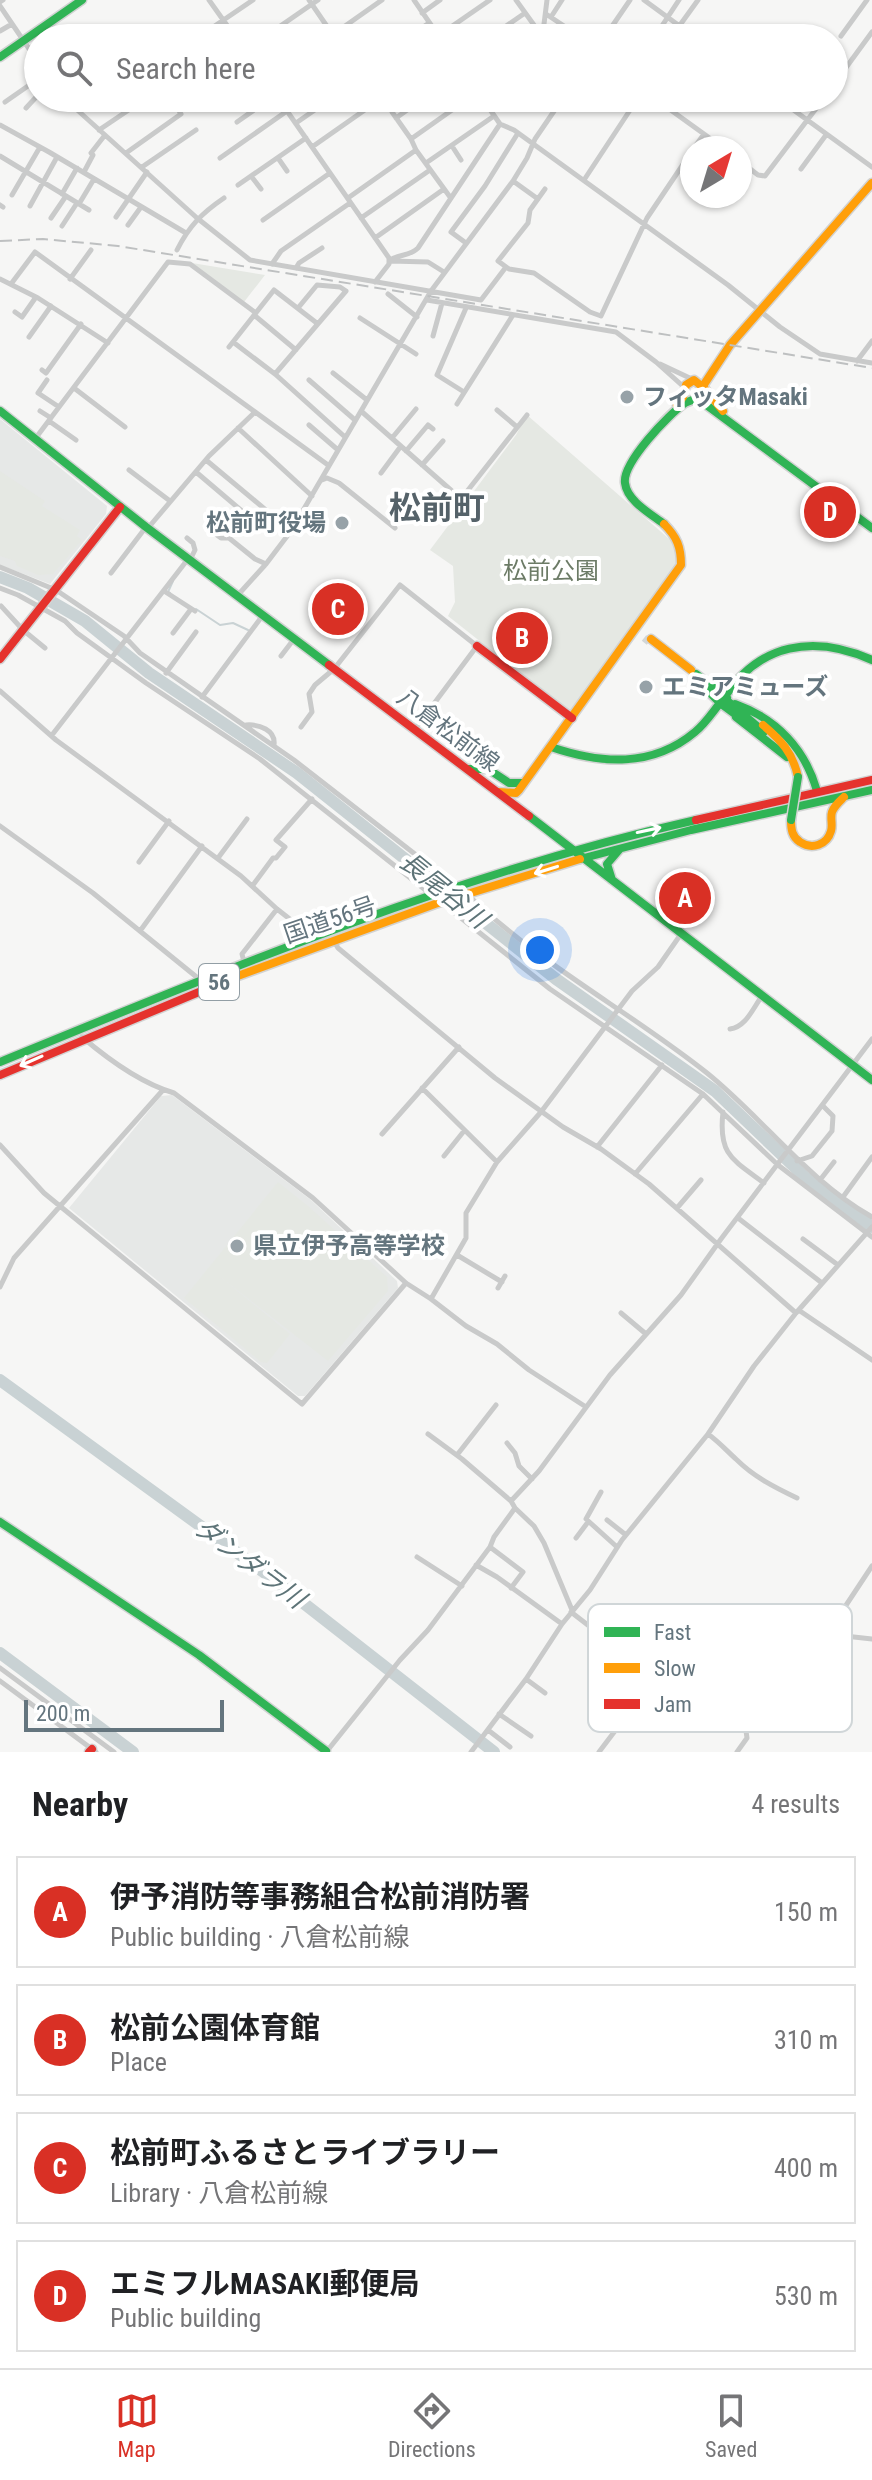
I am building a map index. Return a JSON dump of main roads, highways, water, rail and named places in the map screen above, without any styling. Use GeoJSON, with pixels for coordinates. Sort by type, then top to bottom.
{"type":"FeatureCollection","features":[{"type":"Feature","properties":{"kind":"main road"},"geometry":{"type":"LineString","coordinates":[[48,24],[82,0]]}},
{"type":"Feature","properties":{"kind":"main road"},"geometry":{"type":"LineString","coordinates":[[0,57],[24,41]]}},
{"type":"Feature","properties":{"kind":"main road"},"geometry":{"type":"LineString","coordinates":[[699,384],[872,183]]}},
{"type":"Feature","properties":{"kind":"main road"},"geometry":{"type":"LineString","coordinates":[[670,417],[688,382],[699,384],[730,419]]}},
{"type":"Feature","properties":{"kind":"main road"},"geometry":{"type":"LineString","coordinates":[[497,792],[516,793],[681,565],[683,554],[678,538],[630,496],[625,472],[670,417],[685,403],[703,393],[699,384]]}},
{"type":"Feature","properties":{"kind":"main road"},"geometry":{"type":"LineString","coordinates":[[685,389],[689,397],[730,419],[872,528]]}},
{"type":"Feature","properties":{"kind":"main road","name":"八倉松前線"},"geometry":{"type":"LineString","coordinates":[[0,411],[189,560],[574,850],[872,1080]]}},
{"type":"Feature","properties":{"kind":"main road"},"geometry":{"type":"LineString","coordinates":[[0,659],[120,507]]}},
{"type":"Feature","properties":{"kind":"main road"},"geometry":{"type":"LineString","coordinates":[[635,629],[757,729],[778,740]]}},
{"type":"Feature","properties":{"kind":"main road"},"geometry":{"type":"LineString","coordinates":[[551,747],[580,758],[604,762],[645,758],[693,734],[755,664],[789,648],[809,644],[839,646],[872,660]]}},
{"type":"Feature","properties":{"kind":"main road"},"geometry":{"type":"LineString","coordinates":[[477,646],[572,718]]}},
{"type":"Feature","properties":{"kind":"main road"},"geometry":{"type":"LineString","coordinates":[[722,699],[764,732]]}},
{"type":"Feature","properties":{"kind":"main road"},"geometry":{"type":"LineString","coordinates":[[732,707],[778,740],[794,757],[798,777],[792,831],[802,844],[819,845],[828,837],[835,807],[845,795]]}},
{"type":"Feature","properties":{"kind":"main road"},"geometry":{"type":"LineString","coordinates":[[732,707],[787,757]]}},
{"type":"Feature","properties":{"kind":"main road"},"geometry":{"type":"LineString","coordinates":[[732,707],[749,708],[790,739],[814,776],[817,791]]}},
{"type":"Feature","properties":{"kind":"main road"},"geometry":{"type":"LineString","coordinates":[[467,769],[491,770],[516,786],[527,779]]}},
{"type":"Feature","properties":{"kind":"main road","name":"国道56号"},"geometry":{"type":"LineString","coordinates":[[0,1075],[80,1035],[202,984],[455,887],[627,835],[872,780]]}},
{"type":"Feature","properties":{"kind":"main road","name":"国道56号"},"geometry":{"type":"LineString","coordinates":[[202,984],[244,962],[310,938],[332,935],[584,858],[807,802],[872,790]]}},
{"type":"Feature","properties":{"kind":"main road"},"geometry":{"type":"LineString","coordinates":[[807,802],[818,804],[831,817]]}},
{"type":"Feature","properties":{"kind":"main road"},"geometry":{"type":"LineString","coordinates":[[613,882],[607,864],[621,848]]}},
{"type":"Feature","properties":{"kind":"main road","name":"国道56号"},"geometry":{"type":"LineString","coordinates":[[0,1062],[80,1035]]}},
{"type":"Feature","properties":{"kind":"main road"},"geometry":{"type":"LineString","coordinates":[[0,1522],[199,1655],[327,1751]]}},
{"type":"Feature","properties":{"kind":"waterway","name":"長尾谷川"},"geometry":{"type":"LineString","coordinates":[[0,577],[28,588],[85,621],[149,673],[297,773],[556,979],[715,1091],[805,1177],[872,1227]]}},
{"type":"Feature","properties":{"kind":"waterway"},"geometry":{"type":"LineString","coordinates":[[170,593],[173,581]]}},
{"type":"Feature","properties":{"kind":"waterway"},"geometry":{"type":"LineString","coordinates":[[196,609],[220,625],[233,623],[248,630]]}},
{"type":"Feature","properties":{"kind":"waterway","name":"ダンダラ川"},"geometry":{"type":"LineString","coordinates":[[0,1380],[265,1573],[494,1752]]}},
{"type":"Feature","properties":{"kind":"waterway"},"geometry":{"type":"LineString","coordinates":[[0,1653],[133,1752]]}},
{"type":"Feature","properties":{"kind":"tunnel"},"geometry":{"type":"LineString","coordinates":[[644,638],[649,642]]}},
{"type":"Feature","properties":{"kind":"railway"},"geometry":{"type":"LineString","coordinates":[[0,241],[43,239],[118,246],[872,368]]}},
{"type":"Feature","properties":{"kind":"place","name":"フィッタMasaki"},"geometry":{"type":"Point","coordinates":[627,397]}},
{"type":"Feature","properties":{"kind":"place","name":"エミフルMASAKI郵便局"},"geometry":{"type":"Point","coordinates":[830,512]}},
{"type":"Feature","properties":{"kind":"place","name":"松前町役場"},"geometry":{"type":"Point","coordinates":[342,523]}},
{"type":"Feature","properties":{"kind":"place","name":"松前町ふるさとライブラリー"},"geometry":{"type":"Point","coordinates":[338,609]}},
{"type":"Feature","properties":{"kind":"place","name":"松前公園体育館"},"geometry":{"type":"Point","coordinates":[522,638]}},
{"type":"Feature","properties":{"kind":"place","name":"エミアミューズ"},"geometry":{"type":"Point","coordinates":[646,687]}},
{"type":"Feature","properties":{"kind":"place","name":"伊予消防等事務組合松前消防署"},"geometry":{"type":"Point","coordinates":[685,898]}},
{"type":"Feature","properties":{"kind":"place","name":"県立伊予高等学校"},"geometry":{"type":"Point","coordinates":[237,1246]}},
{"type":"Feature","properties":{"kind":"district","name":"松前町"},"geometry":{"type":"Point","coordinates":[437,508]}},
{"type":"Feature","properties":{"kind":"park label","name":"松前公園"},"geometry":{"type":"Point","coordinates":[551,571]}}]}
